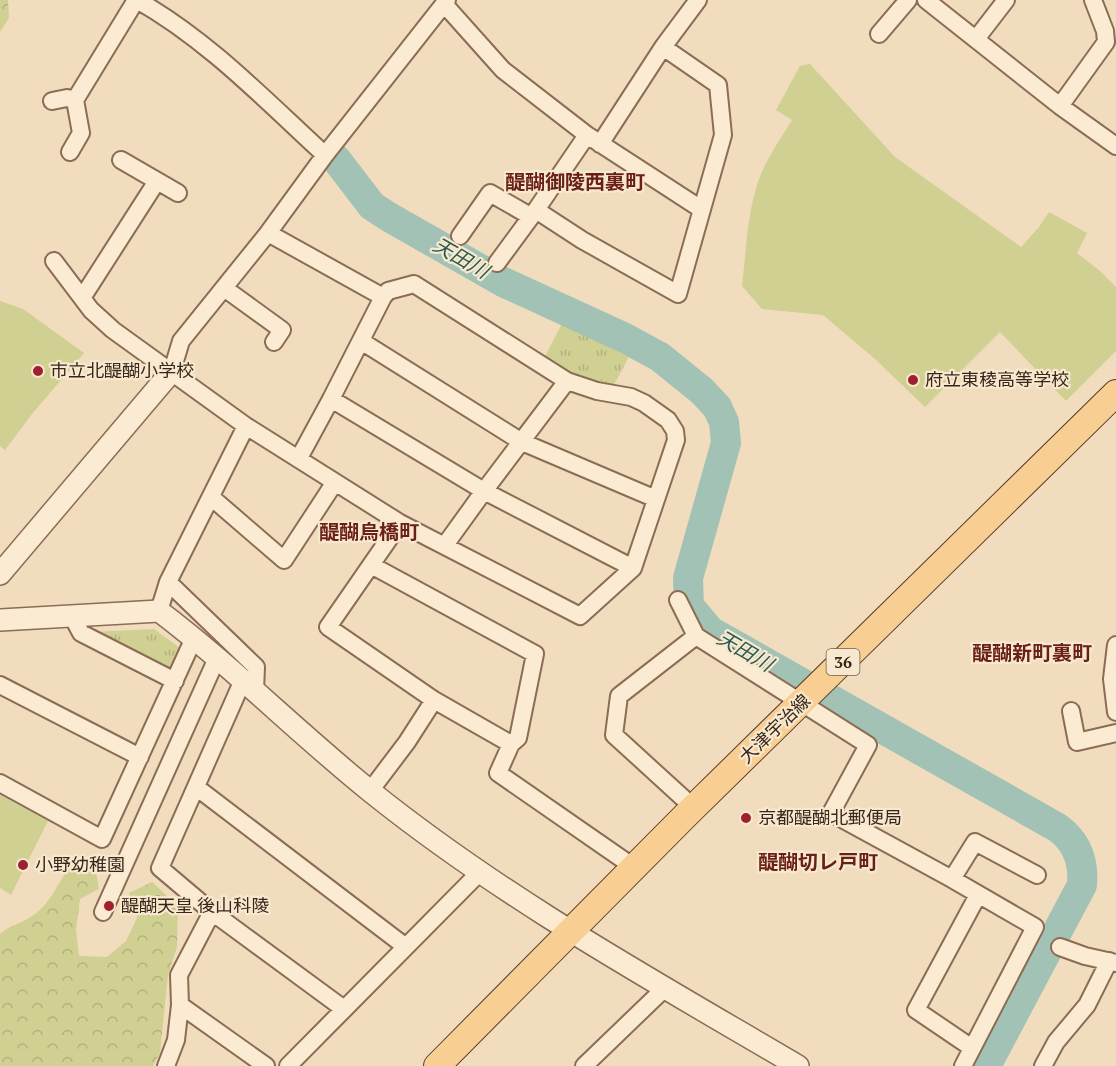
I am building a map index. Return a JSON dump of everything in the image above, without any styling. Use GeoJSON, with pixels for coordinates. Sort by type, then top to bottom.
{"type":"FeatureCollection","features":[{"type":"Feature","properties":{"kind":"main road","name":"大津宇治線"},"geometry":{"type":"LineString","coordinates":[[446,1064],[634,868],[1116,393]]}},
{"type":"Feature","properties":{"kind":"street"},"geometry":{"type":"LineString","coordinates":[[70,152],[81,133],[75,99],[137,0],[179,26],[208,48],[325,155]]}},
{"type":"Feature","properties":{"kind":"street"},"geometry":{"type":"LineString","coordinates":[[497,263],[698,0]]}},
{"type":"Feature","properties":{"kind":"street"},"geometry":{"type":"LineString","coordinates":[[879,34],[908,0]]}},
{"type":"Feature","properties":{"kind":"street"},"geometry":{"type":"LineString","coordinates":[[926,0],[1060,106],[1116,146]]}},
{"type":"Feature","properties":{"kind":"street"},"geometry":{"type":"LineString","coordinates":[[976,39],[1006,0]]}},
{"type":"Feature","properties":{"kind":"street"},"geometry":{"type":"LineString","coordinates":[[1060,106],[1106,42],[1105,31],[1093,0]]}},
{"type":"Feature","properties":{"kind":"street"},"geometry":{"type":"LineString","coordinates":[[0,573],[172,371],[181,341],[268,233],[325,155],[445,2],[502,70],[593,140],[701,209]]}},
{"type":"Feature","properties":{"kind":"street"},"geometry":{"type":"LineString","coordinates":[[460,236],[490,193],[533,213],[678,294],[723,135],[718,85],[663,46]]}},
{"type":"Feature","properties":{"kind":"street"},"geometry":{"type":"LineString","coordinates":[[52,102],[67,98],[75,99]]}},
{"type":"Feature","properties":{"kind":"street"},"geometry":{"type":"LineString","coordinates":[[121,160],[178,193]]}},
{"type":"Feature","properties":{"kind":"street"},"geometry":{"type":"LineString","coordinates":[[82,297],[157,181]]}},
{"type":"Feature","properties":{"kind":"street"},"geometry":{"type":"LineString","coordinates":[[268,233],[383,297]]}},
{"type":"Feature","properties":{"kind":"street"},"geometry":{"type":"LineString","coordinates":[[54,261],[91,310],[113,330],[246,426],[400,523],[580,616],[633,568],[676,440],[675,431],[668,420],[657,411],[631,398],[597,391],[567,381],[414,284],[388,291],[383,297],[299,458]]}},
{"type":"Feature","properties":{"kind":"street"},"geometry":{"type":"LineString","coordinates":[[224,288],[282,330],[274,342]]}},
{"type":"Feature","properties":{"kind":"street"},"geometry":{"type":"LineString","coordinates":[[361,341],[522,442],[656,499]]}},
{"type":"Feature","properties":{"kind":"street"},"geometry":{"type":"LineString","coordinates":[[445,545],[567,381]]}},
{"type":"Feature","properties":{"kind":"street"},"geometry":{"type":"LineString","coordinates":[[331,399],[484,490],[633,568]]}},
{"type":"Feature","properties":{"kind":"street"},"geometry":{"type":"LineString","coordinates":[[159,611],[168,582],[246,426]]}},
{"type":"Feature","properties":{"kind":"street"},"geometry":{"type":"LineString","coordinates":[[211,496],[284,560],[335,482]]}},
{"type":"Feature","properties":{"kind":"street"},"geometry":{"type":"LineString","coordinates":[[400,523],[328,627],[434,700],[511,744]]}},
{"type":"Feature","properties":{"kind":"street"},"geometry":{"type":"LineString","coordinates":[[371,565],[535,654],[518,738],[511,744],[498,773],[634,868]]}},
{"type":"Feature","properties":{"kind":"street"},"geometry":{"type":"LineString","coordinates":[[168,582],[256,667],[196,787],[160,868],[212,912],[344,1010]]}},
{"type":"Feature","properties":{"kind":"street"},"geometry":{"type":"LineString","coordinates":[[678,600],[696,636],[868,745],[831,813],[1035,927],[963,1066]]}},
{"type":"Feature","properties":{"kind":"street"},"geometry":{"type":"LineString","coordinates":[[0,620],[159,611],[218,658],[370,791],[480,873],[572,932],[798,1066]]}},
{"type":"Feature","properties":{"kind":"street"},"geometry":{"type":"LineString","coordinates":[[72,616],[81,633],[174,681]]}},
{"type":"Feature","properties":{"kind":"street"},"geometry":{"type":"LineString","coordinates":[[694,808],[614,735],[619,696],[696,636]]}},
{"type":"Feature","properties":{"kind":"street"},"geometry":{"type":"LineString","coordinates":[[0,783],[102,839],[194,638]]}},
{"type":"Feature","properties":{"kind":"street"},"geometry":{"type":"LineString","coordinates":[[1116,645],[1112,679],[1116,712]]}},
{"type":"Feature","properties":{"kind":"street"},"geometry":{"type":"LineString","coordinates":[[103,912],[218,658]]}},
{"type":"Feature","properties":{"kind":"street"},"geometry":{"type":"LineString","coordinates":[[0,684],[140,757]]}},
{"type":"Feature","properties":{"kind":"street"},"geometry":{"type":"LineString","coordinates":[[370,791],[407,742],[434,700]]}},
{"type":"Feature","properties":{"kind":"street"},"geometry":{"type":"LineString","coordinates":[[1071,711],[1077,742],[1116,733]]}},
{"type":"Feature","properties":{"kind":"street"},"geometry":{"type":"LineString","coordinates":[[196,787],[406,947]]}},
{"type":"Feature","properties":{"kind":"street"},"geometry":{"type":"LineString","coordinates":[[952,879],[975,842],[1037,875]]}},
{"type":"Feature","properties":{"kind":"street"},"geometry":{"type":"LineString","coordinates":[[288,1066],[480,873]]}},
{"type":"Feature","properties":{"kind":"street"},"geometry":{"type":"LineString","coordinates":[[972,1048],[916,1010],[978,895]]}},
{"type":"Feature","properties":{"kind":"street"},"geometry":{"type":"LineString","coordinates":[[166,1066],[176,1040],[180,1005],[179,975],[212,912]]}},
{"type":"Feature","properties":{"kind":"street"},"geometry":{"type":"LineString","coordinates":[[1043,1066],[1056,1042],[1087,1005],[1113,962],[1085,956],[1060,947]]}},
{"type":"Feature","properties":{"kind":"street"},"geometry":{"type":"LineString","coordinates":[[590,1064],[666,988]]}},
{"type":"Feature","properties":{"kind":"street"},"geometry":{"type":"LineString","coordinates":[[180,1005],[266,1066]]}},
{"type":"Feature","properties":{"kind":"green space"},"geometry":{"type":"Polygon","coordinates":[[[0,0],[8,0],[9,18],[0,32],[0,0]]]}},
{"type":"Feature","properties":{"kind":"green space"},"geometry":{"type":"Polygon","coordinates":[[[810,64],[895,157],[1021,247],[1049,212],[1087,233],[1077,253],[1116,287],[1116,351],[1066,401],[1000,332],[925,407],[875,359],[823,315],[762,309],[742,286],[749,222],[757,185],[768,160],[792,120],[776,110],[800,66],[810,64]]]}},
{"type":"Feature","properties":{"kind":"green space","name":"市立北醍醐小学校"},"geometry":{"type":"Polygon","coordinates":[[[0,301],[23,309],[84,353],[5,450],[0,446],[0,301]]]}},
{"type":"Feature","properties":{"kind":"green space"},"geometry":{"type":"Polygon","coordinates":[[[564,320],[634,347],[614,385],[577,376],[544,358],[564,320]]]}},
{"type":"Feature","properties":{"kind":"green space"},"geometry":{"type":"Polygon","coordinates":[[[154,629],[180,648],[170,669],[165,670],[91,632],[154,629]]]}},
{"type":"Feature","properties":{"kind":"green space"},"geometry":{"type":"Polygon","coordinates":[[[0,795],[48,821],[11,895],[0,888],[0,795]]]}},
{"type":"Feature","properties":{"kind":"green space"},"geometry":{"type":"Polygon","coordinates":[[[69,865],[96,871],[99,889],[80,899],[76,930],[79,956],[107,957],[126,941],[137,918],[129,893],[152,882],[178,906],[177,947],[168,975],[160,1053],[153,1066],[0,1066],[0,934],[36,914],[42,908],[69,865]]]}},
{"type":"Feature","properties":{"kind":"waterway","name":"天田川"},"geometry":{"type":"LineString","coordinates":[[336,159],[372,206],[503,282],[625,338],[660,357],[702,391],[717,407],[724,422],[726,443],[688,578],[689,606],[710,631],[1058,828],[1070,840],[1078,853],[1082,868],[1082,885],[986,1066]]}},
{"type":"Feature","properties":{"kind":"place","name":"市立北醍醐小学校"},"geometry":{"type":"Point","coordinates":[38,371]}},
{"type":"Feature","properties":{"kind":"place","name":"府立東稜高等学校"},"geometry":{"type":"Point","coordinates":[913,380]}},
{"type":"Feature","properties":{"kind":"place","name":"京都醍醐北郵便局"},"geometry":{"type":"Point","coordinates":[746,818]}},
{"type":"Feature","properties":{"kind":"place","name":"小野幼稚園"},"geometry":{"type":"Point","coordinates":[23,865]}},
{"type":"Feature","properties":{"kind":"place","name":"醍醐天皇 後山科陵"},"geometry":{"type":"Point","coordinates":[109,906]}},
{"type":"Feature","properties":{"kind":"district","name":"醍醐御陵西裏町"},"geometry":{"type":"Point","coordinates":[575,182]}},
{"type":"Feature","properties":{"kind":"district","name":"醍醐烏橋町"},"geometry":{"type":"Point","coordinates":[369,532]}},
{"type":"Feature","properties":{"kind":"district","name":"醍醐新町裏町"},"geometry":{"type":"Point","coordinates":[1032,653]}},
{"type":"Feature","properties":{"kind":"district","name":"醍醐切レ戸町"},"geometry":{"type":"Point","coordinates":[818,862]}}]}
